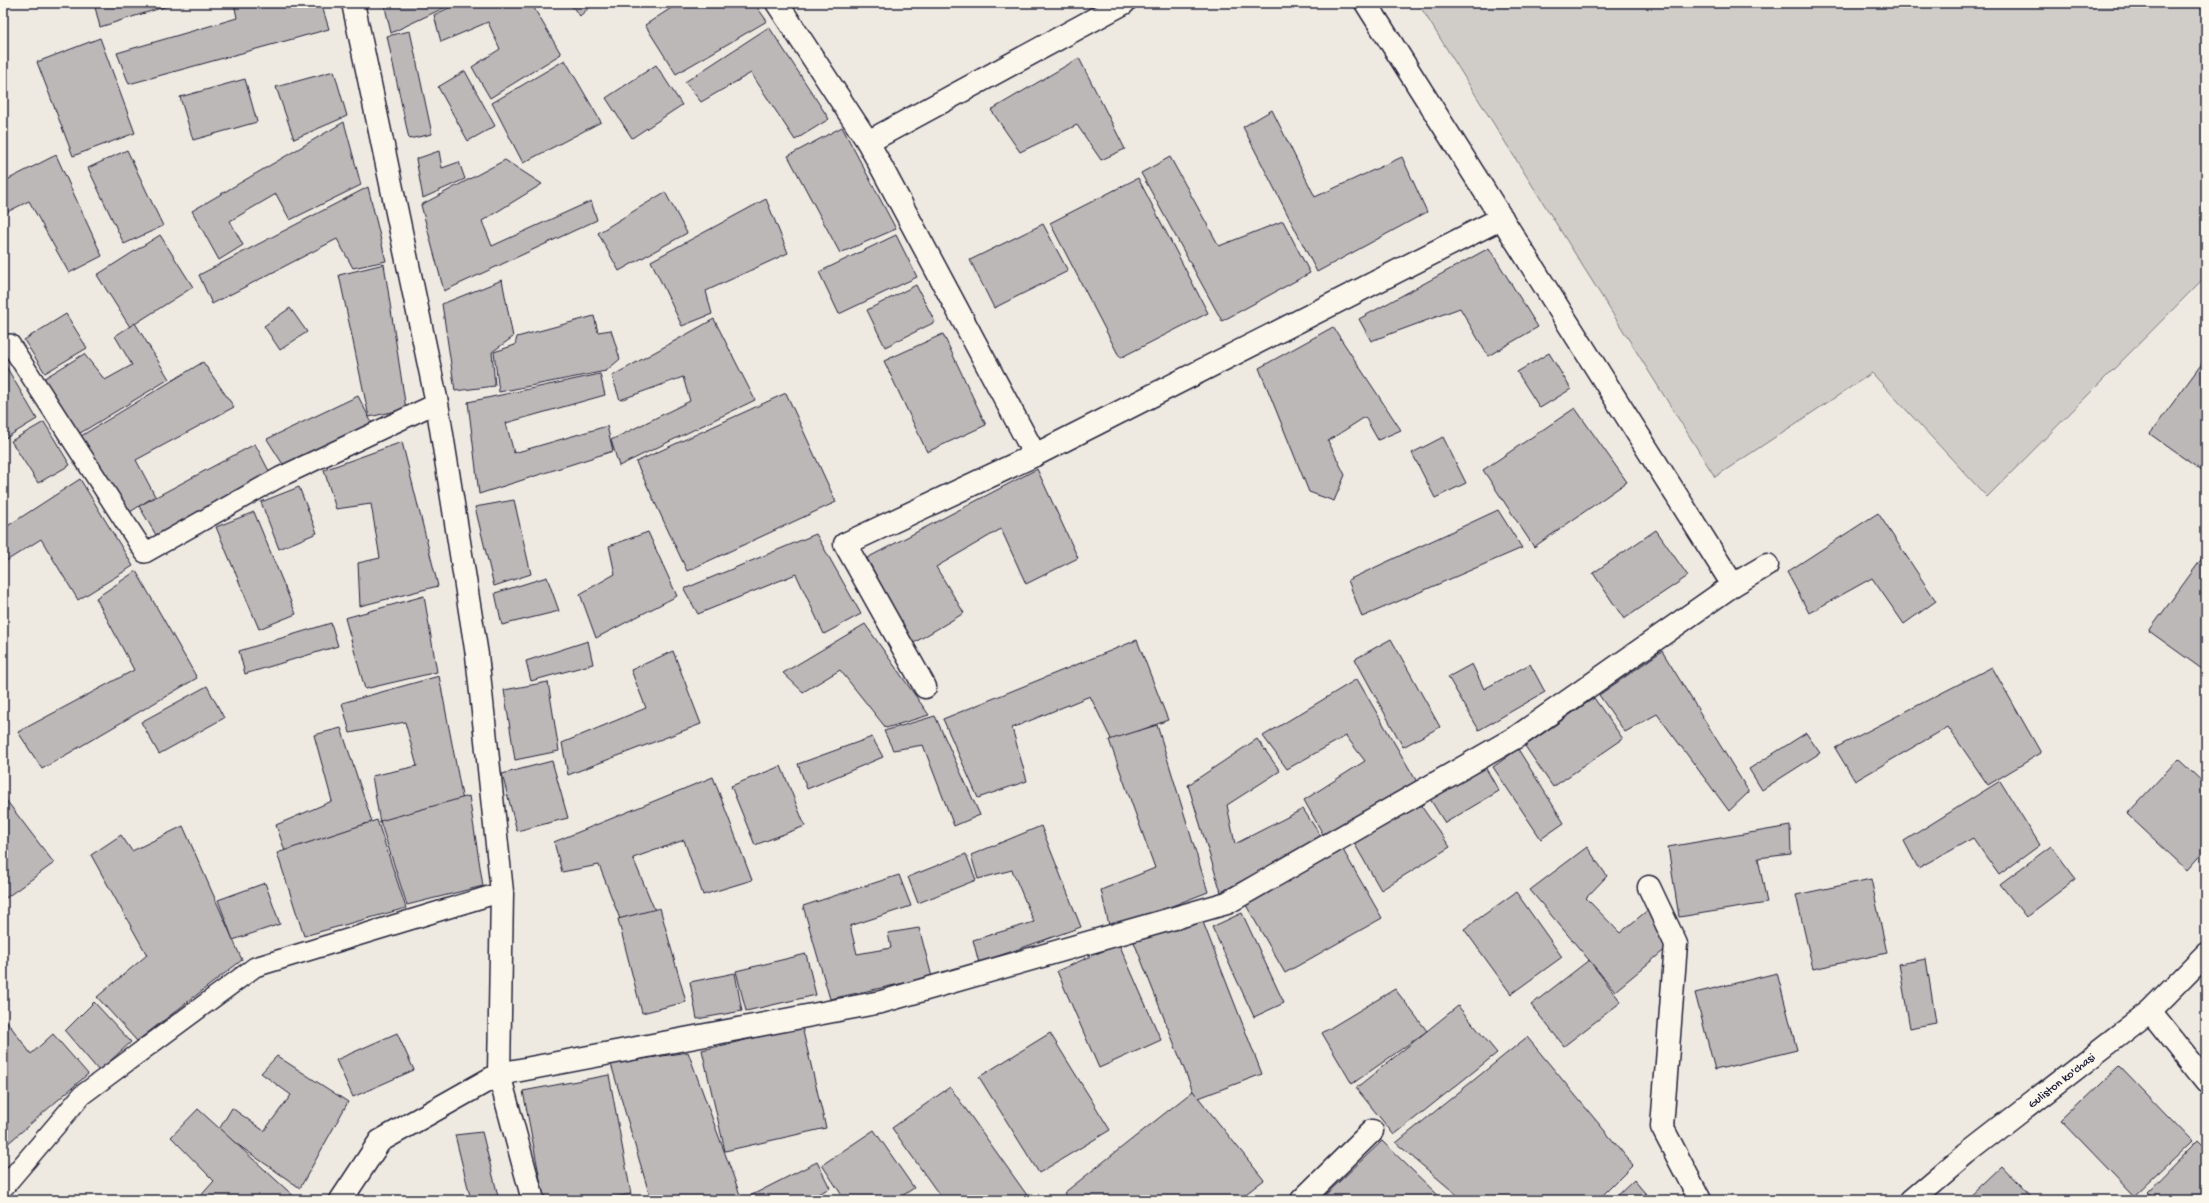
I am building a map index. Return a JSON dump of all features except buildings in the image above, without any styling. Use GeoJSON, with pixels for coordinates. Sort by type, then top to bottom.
{"type":"FeatureCollection","features":[{"type":"Feature","properties":{"kind":"street"},"geometry":{"type":"LineString","coordinates":[[353,3],[437,403],[478,655],[502,892],[498,1074],[533,1200]]}},
{"type":"Feature","properties":{"kind":"street"},"geometry":{"type":"LineString","coordinates":[[778,3],[868,142],[1035,455]]}},
{"type":"Feature","properties":{"kind":"street"},"geometry":{"type":"LineString","coordinates":[[868,142],[1124,3]]}},
{"type":"Feature","properties":{"kind":"street"},"geometry":{"type":"LineString","coordinates":[[1366,3],[1733,585]]}},
{"type":"Feature","properties":{"kind":"street"},"geometry":{"type":"LineString","coordinates":[[925,687],[844,544],[1035,455],[1502,218]]}},
{"type":"Feature","properties":{"kind":"street"},"geometry":{"type":"LineString","coordinates":[[341,1200],[380,1141],[498,1074],[881,1002],[1094,943],[1228,903],[1518,736],[1733,585],[1767,565]]}},
{"type":"Feature","properties":{"kind":"street"},"geometry":{"type":"LineString","coordinates":[[1650,887],[1676,944],[1662,1127],[1700,1200]]}},
{"type":"Feature","properties":{"kind":"street","name":"Guliston ko'chasi"},"geometry":{"type":"LineString","coordinates":[[1912,1200],[1966,1154],[2150,1011],[2206,954]]}},
{"type":"Feature","properties":{"kind":"street"},"geometry":{"type":"LineString","coordinates":[[2150,1011],[2206,1081]]}},
{"type":"Feature","properties":{"kind":"street"},"geometry":{"type":"LineString","coordinates":[[1302,1200],[1372,1131]]}},
{"type":"Feature","properties":{"kind":"lane"},"geometry":{"type":"LineString","coordinates":[[10,344],[145,554],[280,477],[437,403]]}},
{"type":"Feature","properties":{"kind":"lane"},"geometry":{"type":"LineString","coordinates":[[3,1188],[82,1095],[255,967],[502,892]]}},
{"type":"Feature","properties":{"kind":"shaded area"},"geometry":{"type":"Polygon","coordinates":[[[1418,3],[2206,3],[2206,276],[1987,497],[1872,373],[1715,477],[1418,3]]]}}]}
